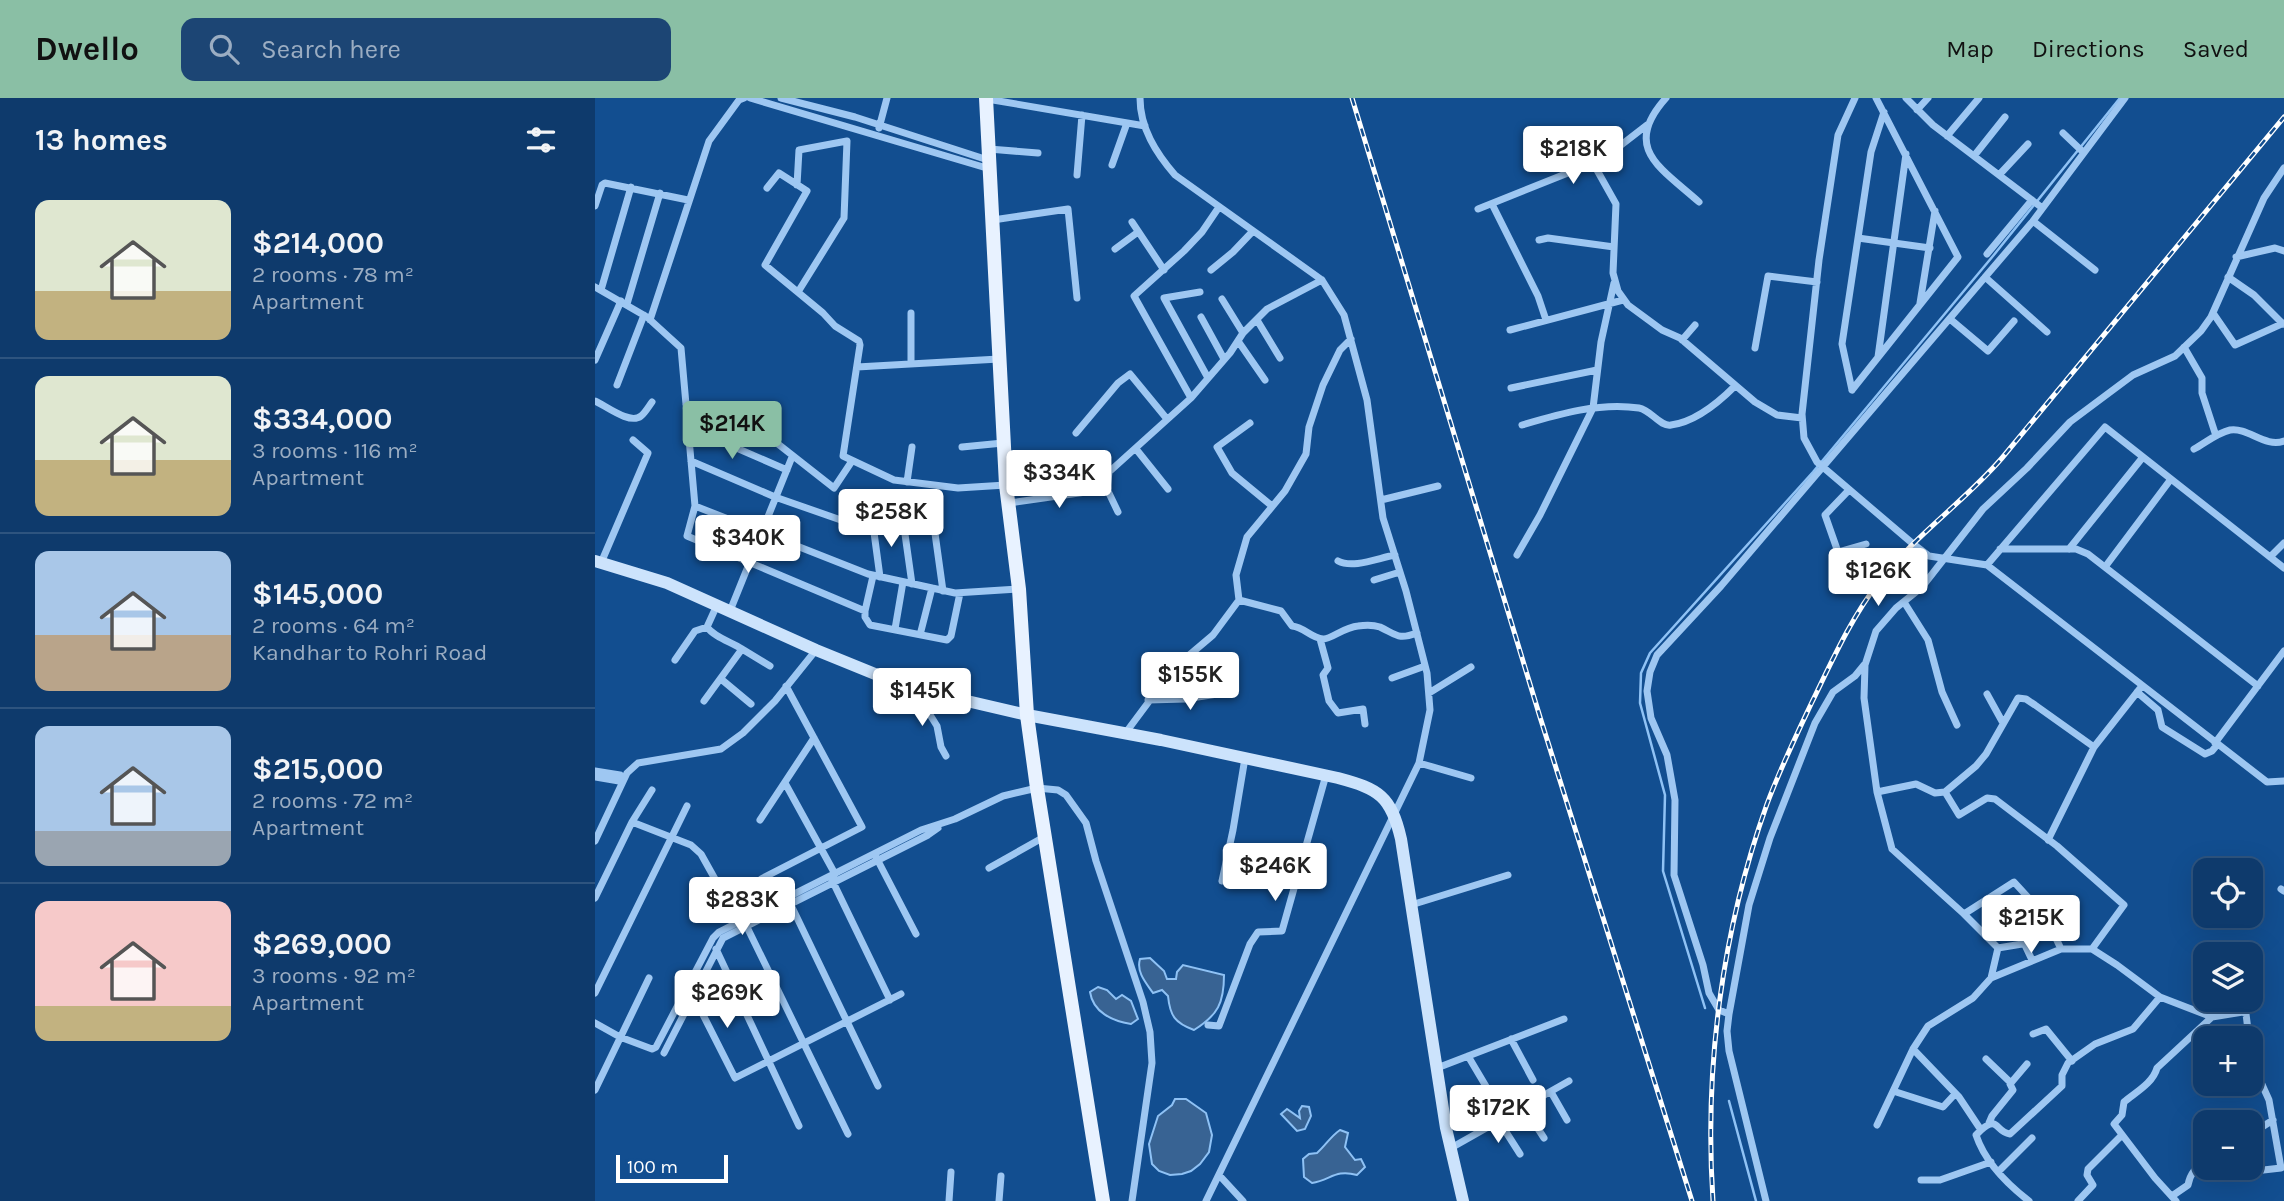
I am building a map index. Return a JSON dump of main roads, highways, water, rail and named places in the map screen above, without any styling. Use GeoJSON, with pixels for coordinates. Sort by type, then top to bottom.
{"type":"FeatureCollection","features":[{"type":"Feature","properties":{"kind":"main road"},"geometry":{"type":"LineString","coordinates":[[986,98],[1003,443],[1019,589],[1027,715],[1103,1201]]}},
{"type":"Feature","properties":{"kind":"water"},"geometry":{"type":"Polygon","coordinates":[[[1150,958],[1164,971],[1167,979],[1176,979],[1177,972],[1183,965],[1224,975],[1221,1001],[1209,1019],[1194,1030],[1178,1021],[1170,1009],[1168,996],[1162,990],[1153,993],[1142,977],[1140,959],[1150,958]]]}},
{"type":"Feature","properties":{"kind":"water"},"geometry":{"type":"Polygon","coordinates":[[[1098,987],[1107,990],[1116,999],[1122,995],[1131,1001],[1138,1019],[1131,1024],[1117,1021],[1099,1010],[1090,992],[1098,987]]]}},
{"type":"Feature","properties":{"kind":"water"},"geometry":{"type":"Polygon","coordinates":[[[1175,1099],[1186,1099],[1206,1113],[1212,1135],[1209,1152],[1200,1164],[1191,1171],[1170,1175],[1159,1171],[1152,1164],[1149,1144],[1158,1116],[1172,1105],[1175,1099]]]}},
{"type":"Feature","properties":{"kind":"water"},"geometry":{"type":"Polygon","coordinates":[[[1302,1106],[1309,1107],[1311,1116],[1305,1129],[1297,1131],[1281,1114],[1287,1109],[1300,1118],[1299,1111],[1302,1106]]]}},
{"type":"Feature","properties":{"kind":"water"},"geometry":{"type":"Polygon","coordinates":[[[1340,1130],[1348,1133],[1345,1147],[1355,1160],[1361,1159],[1365,1167],[1357,1175],[1343,1173],[1312,1183],[1304,1177],[1303,1159],[1309,1154],[1317,1153],[1340,1130]]]}},
{"type":"Feature","properties":{"kind":"waterway"},"geometry":{"type":"LineString","coordinates":[[1705,1008],[1663,871],[1665,795],[1640,703],[1641,673],[1650,653],[1813,472],[2120,98]]}},
{"type":"Feature","properties":{"kind":"waterway"},"geometry":{"type":"LineString","coordinates":[[1729,1101],[1756,1201]]}},
{"type":"Feature","properties":{"kind":"railway"},"geometry":{"type":"LineString","coordinates":[[1352,98],[1540,717],[1692,1201]]}},
{"type":"Feature","properties":{"kind":"railway"},"geometry":{"type":"LineString","coordinates":[[1713,1201],[1711,1101],[1714,1050],[1738,900],[1772,791],[1842,640],[1869,596],[1893,565],[2002,458],[2284,117]]}}]}
